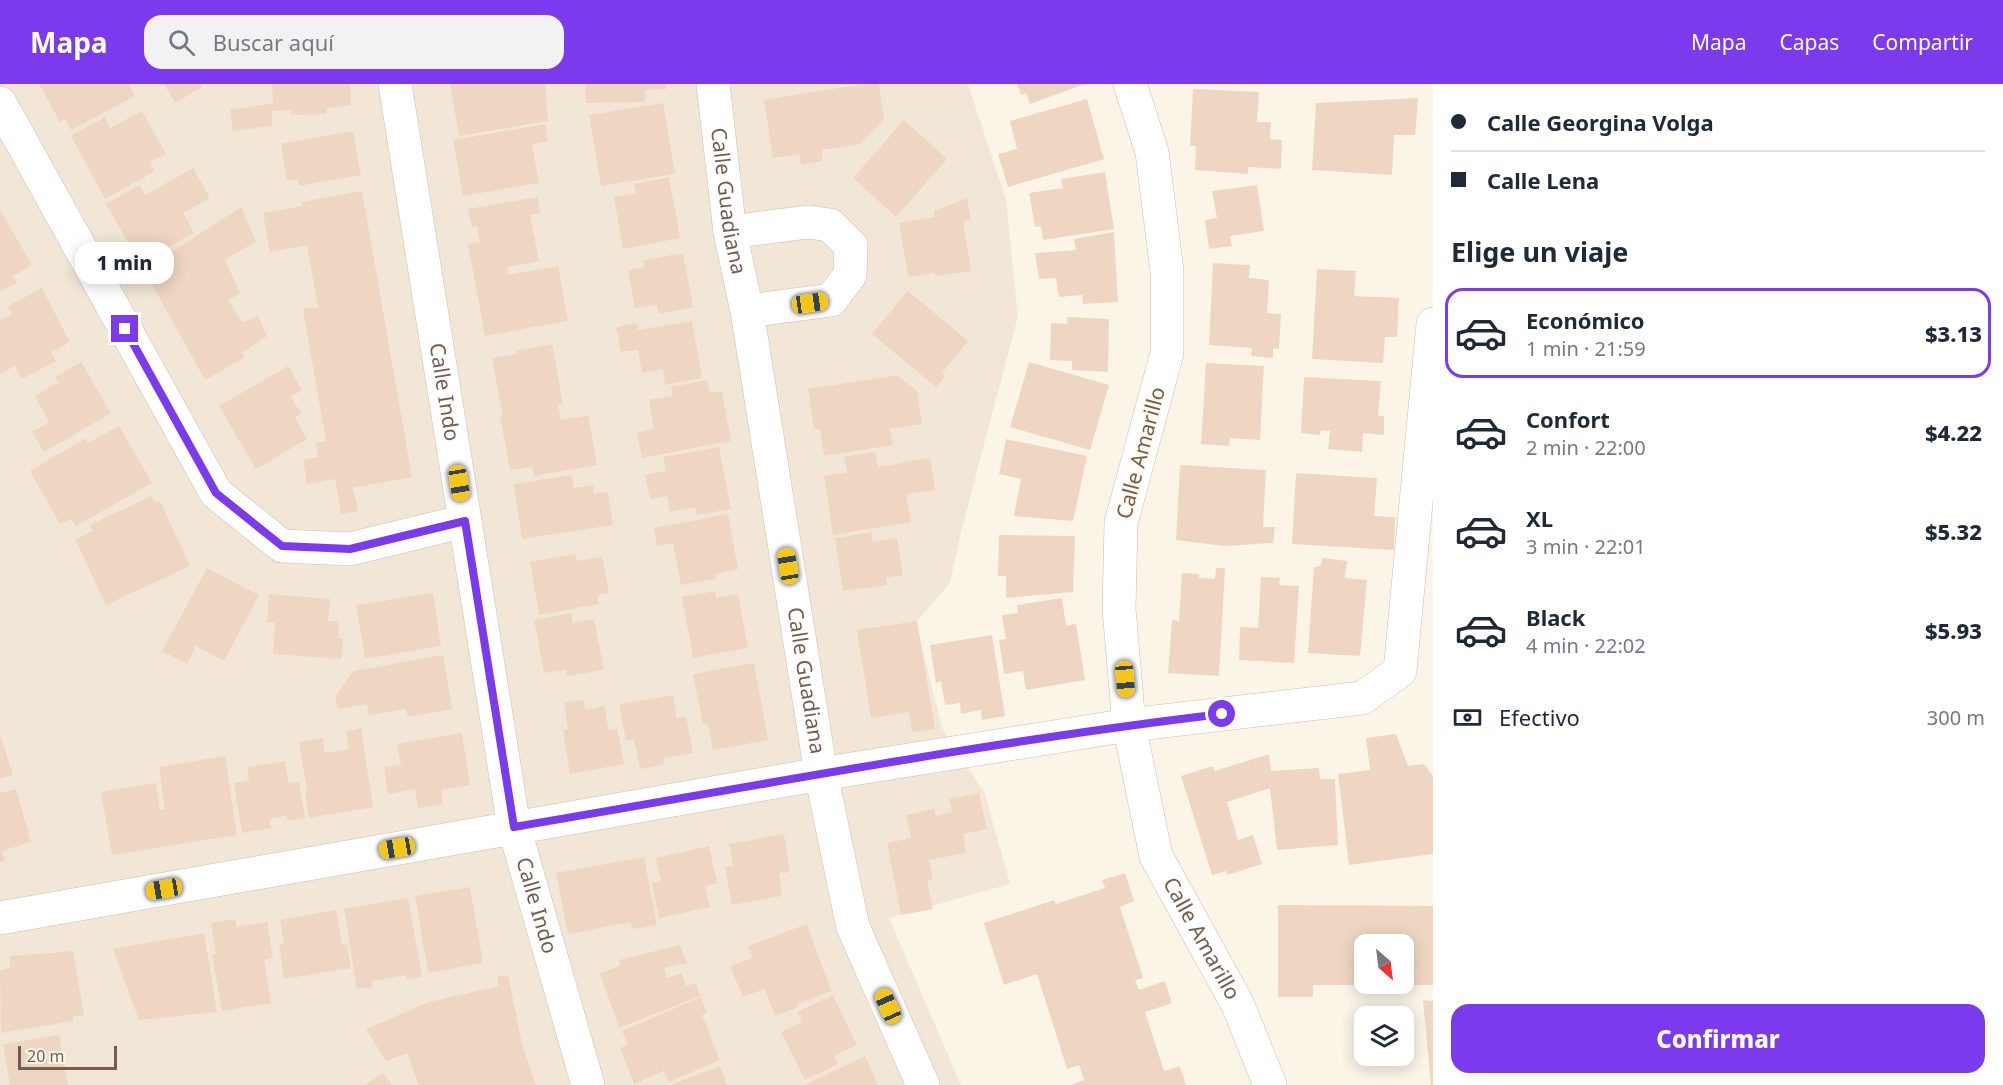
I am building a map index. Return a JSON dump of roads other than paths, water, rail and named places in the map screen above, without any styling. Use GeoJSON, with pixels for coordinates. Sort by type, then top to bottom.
{"type":"FeatureCollection","features":[{"type":"Feature","properties":{"kind":"street","name":"Calle Indo"},"geometry":{"type":"LineString","coordinates":[[395,84],[514,827],[588,1085]]}},
{"type":"Feature","properties":{"kind":"street","name":"Calle Guadiana"},"geometry":{"type":"LineString","coordinates":[[712,84],[730,232],[747,311],[821,774],[853,927],[923,1085]]}},
{"type":"Feature","properties":{"kind":"street","name":"Calle Amarillo"},"geometry":{"type":"LineString","coordinates":[[1130,84],[1152,152],[1167,271],[1167,353],[1121,523],[1119,609],[1129,725],[1156,856],[1238,1005],[1270,1085]]}},
{"type":"Feature","properties":{"kind":"street"},"geometry":{"type":"LineString","coordinates":[[0,103],[216,493],[282,546],[350,549],[465,521]]}},
{"type":"Feature","properties":{"kind":"street"},"geometry":{"type":"LineString","coordinates":[[730,232],[808,222],[830,225],[851,246],[850,275],[831,300],[747,311]]}},
{"type":"Feature","properties":{"kind":"street"},"geometry":{"type":"LineString","coordinates":[[0,918],[821,774],[1129,725],[1362,698],[1400,671],[1433,324]]}}]}
